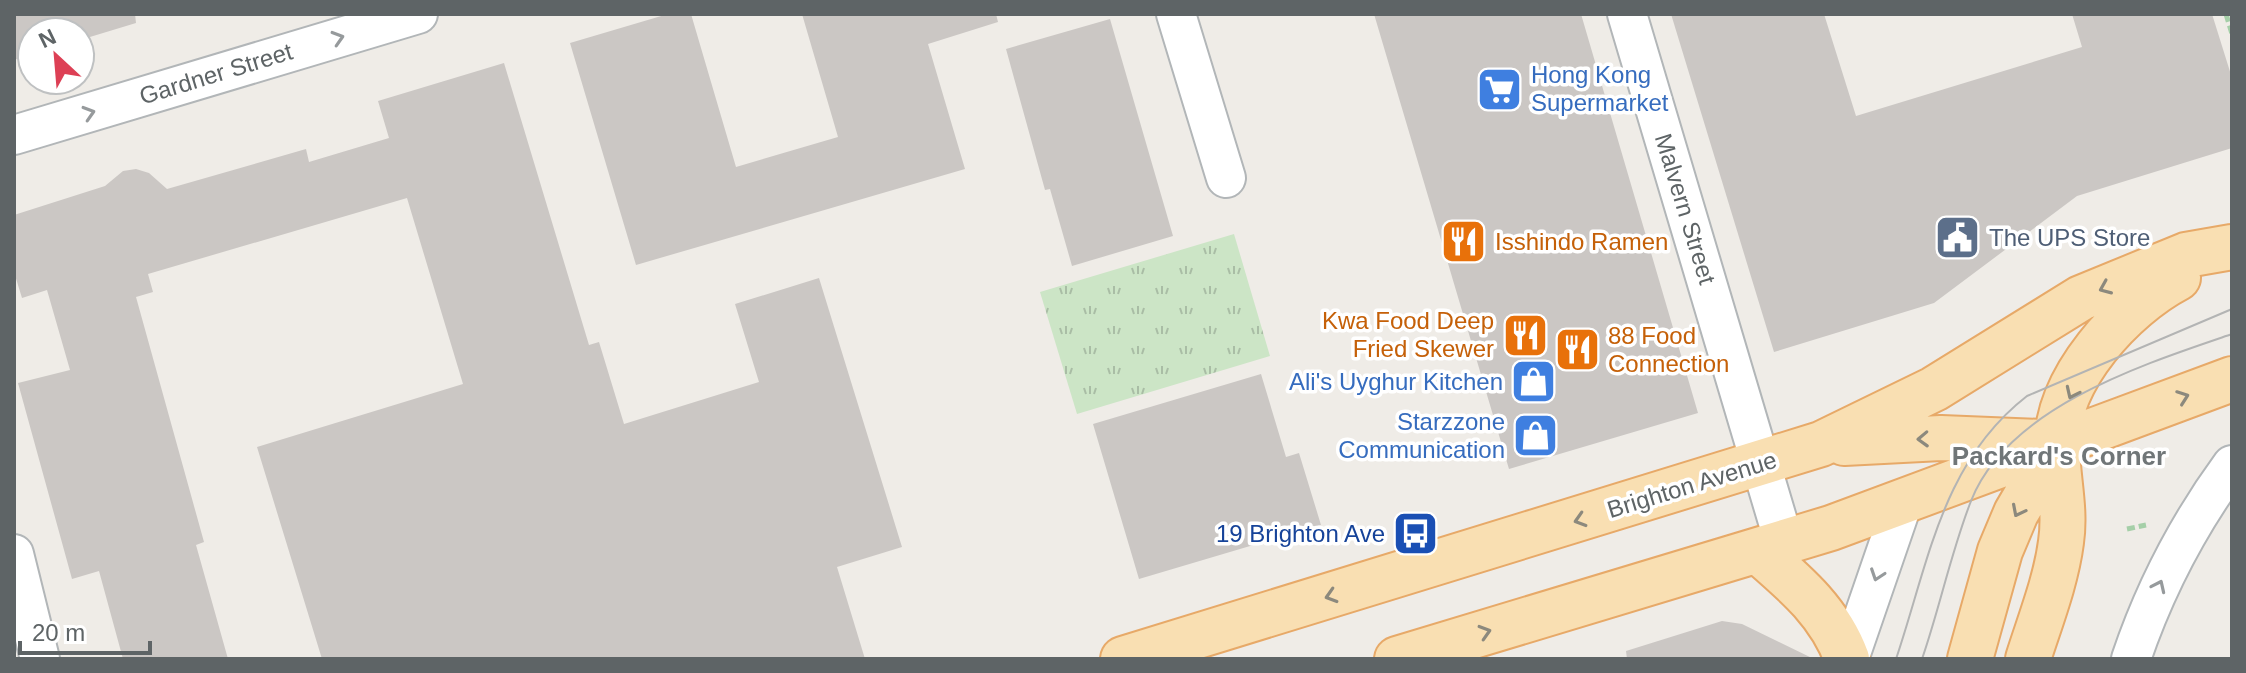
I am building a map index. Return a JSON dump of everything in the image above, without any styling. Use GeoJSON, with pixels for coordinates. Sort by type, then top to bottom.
{"type":"FeatureCollection","features":[{"type":"Feature","properties":{"kind":"main road","name":"Brighton Avenue"},"geometry":{"type":"LineString","coordinates":[[1123,659],[1821,444],[1934,389],[2081,298],[2186,255],[2232,247]]}},
{"type":"Feature","properties":{"kind":"main road"},"geometry":{"type":"LineString","coordinates":[[2028,659],[2062,540],[2065,509],[2057,443],[2063,412],[2077,382],[2112,329],[2134,306],[2198,267],[2232,257]]}},
{"type":"Feature","properties":{"kind":"main road"},"geometry":{"type":"LineString","coordinates":[[1397,659],[1771,547],[1903,502],[2232,379]]}},
{"type":"Feature","properties":{"kind":"main road"},"geometry":{"type":"LineString","coordinates":[[1821,444],[1941,438],[2057,443]]}},
{"type":"Feature","properties":{"kind":"main road"},"geometry":{"type":"LineString","coordinates":[[1970,659],[2000,551],[2016,513],[2057,443]]}},
{"type":"Feature","properties":{"kind":"main road"},"geometry":{"type":"LineString","coordinates":[[1771,547],[1819,608],[1840,640],[1848,659]]}},
{"type":"Feature","properties":{"kind":"street","name":"Gardner Street"},"geometry":{"type":"LineString","coordinates":[[14,135],[418,14]]}},
{"type":"Feature","properties":{"kind":"street"},"geometry":{"type":"LineString","coordinates":[[1176,14],[1226,178]]}},
{"type":"Feature","properties":{"kind":"street","name":"Malvern Street"},"geometry":{"type":"LineString","coordinates":[[1627,14],[1762,464],[1771,547]]}},
{"type":"Feature","properties":{"kind":"street"},"geometry":{"type":"LineString","coordinates":[[2131,659],[2157,590],[2176,551],[2202,506],[2232,465]]}},
{"type":"Feature","properties":{"kind":"street"},"geometry":{"type":"LineString","coordinates":[[1848,659],[1903,502]]}},
{"type":"Feature","properties":{"kind":"street"},"geometry":{"type":"LineString","coordinates":[[14,554],[40,659]]}},
{"type":"Feature","properties":{"kind":"path"},"geometry":{"type":"LineString","coordinates":[[2226,14],[2232,34]]}},
{"type":"Feature","properties":{"kind":"green space"},"geometry":{"type":"Polygon","coordinates":[[[1234,234],[1270,356],[1077,414],[1040,292],[1234,234]]]}},
{"type":"Feature","properties":{"kind":"building"},"geometry":{"type":"Polygon","coordinates":[[[14,14],[135,14],[136,23],[96,35],[96,16],[16,16],[14,60],[14,14]]]}},
{"type":"Feature","properties":{"kind":"building"},"geometry":{"type":"Polygon","coordinates":[[[668,14],[691,14],[736,167],[838,137],[802,14],[996,14],[998,22],[928,44],[965,169],[636,265],[570,43],[668,14]]]}},
{"type":"Feature","properties":{"kind":"building"},"geometry":{"type":"Polygon","coordinates":[[[1374,14],[1581,14],[1698,413],[1509,469],[1374,14]]]}},
{"type":"Feature","properties":{"kind":"building"},"geometry":{"type":"Polygon","coordinates":[[[1671,14],[1824,14],[1856,116],[2082,47],[2072,14],[2212,14],[2232,78],[2232,148],[2077,196],[1934,303],[1774,352],[1671,14]]]}},
{"type":"Feature","properties":{"kind":"building"},"geometry":{"type":"Polygon","coordinates":[[[1110,19],[1173,236],[1072,266],[1050,189],[1045,190],[1006,49],[1110,19]]]}},
{"type":"Feature","properties":{"kind":"building"},"geometry":{"type":"Polygon","coordinates":[[[504,63],[589,345],[599,342],[624,424],[759,382],[735,304],[819,278],[902,547],[837,567],[865,659],[322,659],[257,447],[463,384],[407,198],[148,274],[153,292],[136,297],[204,542],[196,545],[228,659],[123,659],[99,571],[72,579],[18,383],[70,370],[47,290],[22,298],[14,272],[14,215],[105,186],[123,171],[136,169],[149,173],[167,189],[306,149],[309,162],[389,138],[378,101],[504,63]]]}},
{"type":"Feature","properties":{"kind":"building"},"geometry":{"type":"Polygon","coordinates":[[[1261,374],[1286,457],[1299,453],[1321,525],[1139,579],[1093,424],[1261,374]]]}},
{"type":"Feature","properties":{"kind":"building"},"geometry":{"type":"Polygon","coordinates":[[[1722,621],[1742,624],[1814,659],[1627,659],[1626,651],[1722,621]]]}},
{"type":"Feature","properties":{"kind":"tram line"},"geometry":{"type":"LineString","coordinates":[[1896,659],[1942,516],[1975,451],[1998,422],[2027,396],[2232,309]]}},
{"type":"Feature","properties":{"kind":"tram line"},"geometry":{"type":"LineString","coordinates":[[1922,659],[1971,501],[1989,468],[2015,439],[2047,415],[2121,375],[2232,334]]}},
{"type":"Feature","properties":{"kind":"place","name":"Hong Kong Supermarket"},"geometry":{"type":"Point","coordinates":[1500,89]}},
{"type":"Feature","properties":{"kind":"place","name":"The UPS Store"},"geometry":{"type":"Point","coordinates":[1958,238]}},
{"type":"Feature","properties":{"kind":"place","name":"Isshindo Ramen"},"geometry":{"type":"Point","coordinates":[1464,242]}},
{"type":"Feature","properties":{"kind":"place","name":"Kwa Food Deep Fried Skewer"},"geometry":{"type":"Point","coordinates":[1525,335]}},
{"type":"Feature","properties":{"kind":"place","name":"88 Food Connection"},"geometry":{"type":"Point","coordinates":[1577,350]}},
{"type":"Feature","properties":{"kind":"place","name":"Ali's Uyghur Kitchen"},"geometry":{"type":"Point","coordinates":[1534,382]}},
{"type":"Feature","properties":{"kind":"place","name":"Starzzone Communication"},"geometry":{"type":"Point","coordinates":[1536,436]}},
{"type":"Feature","properties":{"kind":"place","name":"19 Brighton Ave"},"geometry":{"type":"Point","coordinates":[1416,534]}},
{"type":"Feature","properties":{"kind":"district","name":"Packard's Corner"},"geometry":{"type":"Point","coordinates":[2059,456]}}]}
